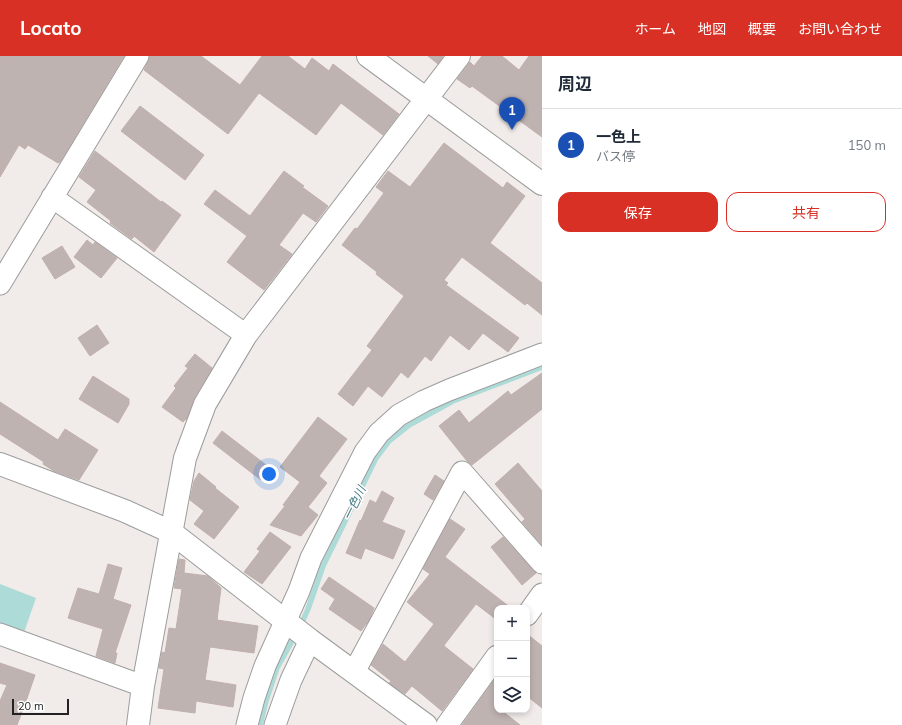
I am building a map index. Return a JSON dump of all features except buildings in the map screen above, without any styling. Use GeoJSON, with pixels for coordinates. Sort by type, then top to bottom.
{"type":"FeatureCollection","features":[{"type":"Feature","properties":{"kind":"street"},"geometry":{"type":"LineString","coordinates":[[0,284],[138,56]]}},
{"type":"Feature","properties":{"kind":"street"},"geometry":{"type":"LineString","coordinates":[[368,56],[542,184]]}},
{"type":"Feature","properties":{"kind":"street"},"geometry":{"type":"LineString","coordinates":[[138,725],[143,686],[185,458],[205,404],[246,335],[459,56]]}},
{"type":"Feature","properties":{"kind":"street"},"geometry":{"type":"LineString","coordinates":[[52,197],[246,335]]}},
{"type":"Feature","properties":{"kind":"street"},"geometry":{"type":"LineString","coordinates":[[275,725],[291,680],[297,630],[299,591],[311,558],[365,452],[379,433],[399,415],[424,401],[542,354]]}},
{"type":"Feature","properties":{"kind":"street"},"geometry":{"type":"LineString","coordinates":[[0,464],[125,511],[171,532],[297,630],[426,725]]}},
{"type":"Feature","properties":{"kind":"street"},"geometry":{"type":"LineString","coordinates":[[354,672],[462,472],[542,563]]}},
{"type":"Feature","properties":{"kind":"street"},"geometry":{"type":"LineString","coordinates":[[530,610],[542,594]]}},
{"type":"Feature","properties":{"kind":"street"},"geometry":{"type":"LineString","coordinates":[[247,725],[265,666],[297,630]]}},
{"type":"Feature","properties":{"kind":"street"},"geometry":{"type":"LineString","coordinates":[[0,634],[143,686]]}},
{"type":"Feature","properties":{"kind":"street"},"geometry":{"type":"LineString","coordinates":[[447,725],[494,660]]}},
{"type":"Feature","properties":{"kind":"water"},"geometry":{"type":"Polygon","coordinates":[[[0,584],[36,598],[21,641],[0,634],[0,584]]]}},
{"type":"Feature","properties":{"kind":"waterway","name":"一色川"},"geometry":{"type":"LineString","coordinates":[[300,627],[323,566],[376,458],[389,441],[409,425],[453,401],[542,367]]}},
{"type":"Feature","properties":{"kind":"waterway","name":"一色川"},"geometry":{"type":"LineString","coordinates":[[260,725],[277,668],[296,634]]}},
{"type":"Feature","properties":{"kind":"place","name":"一色上"},"geometry":{"type":"Point","coordinates":[512,130]}}]}
